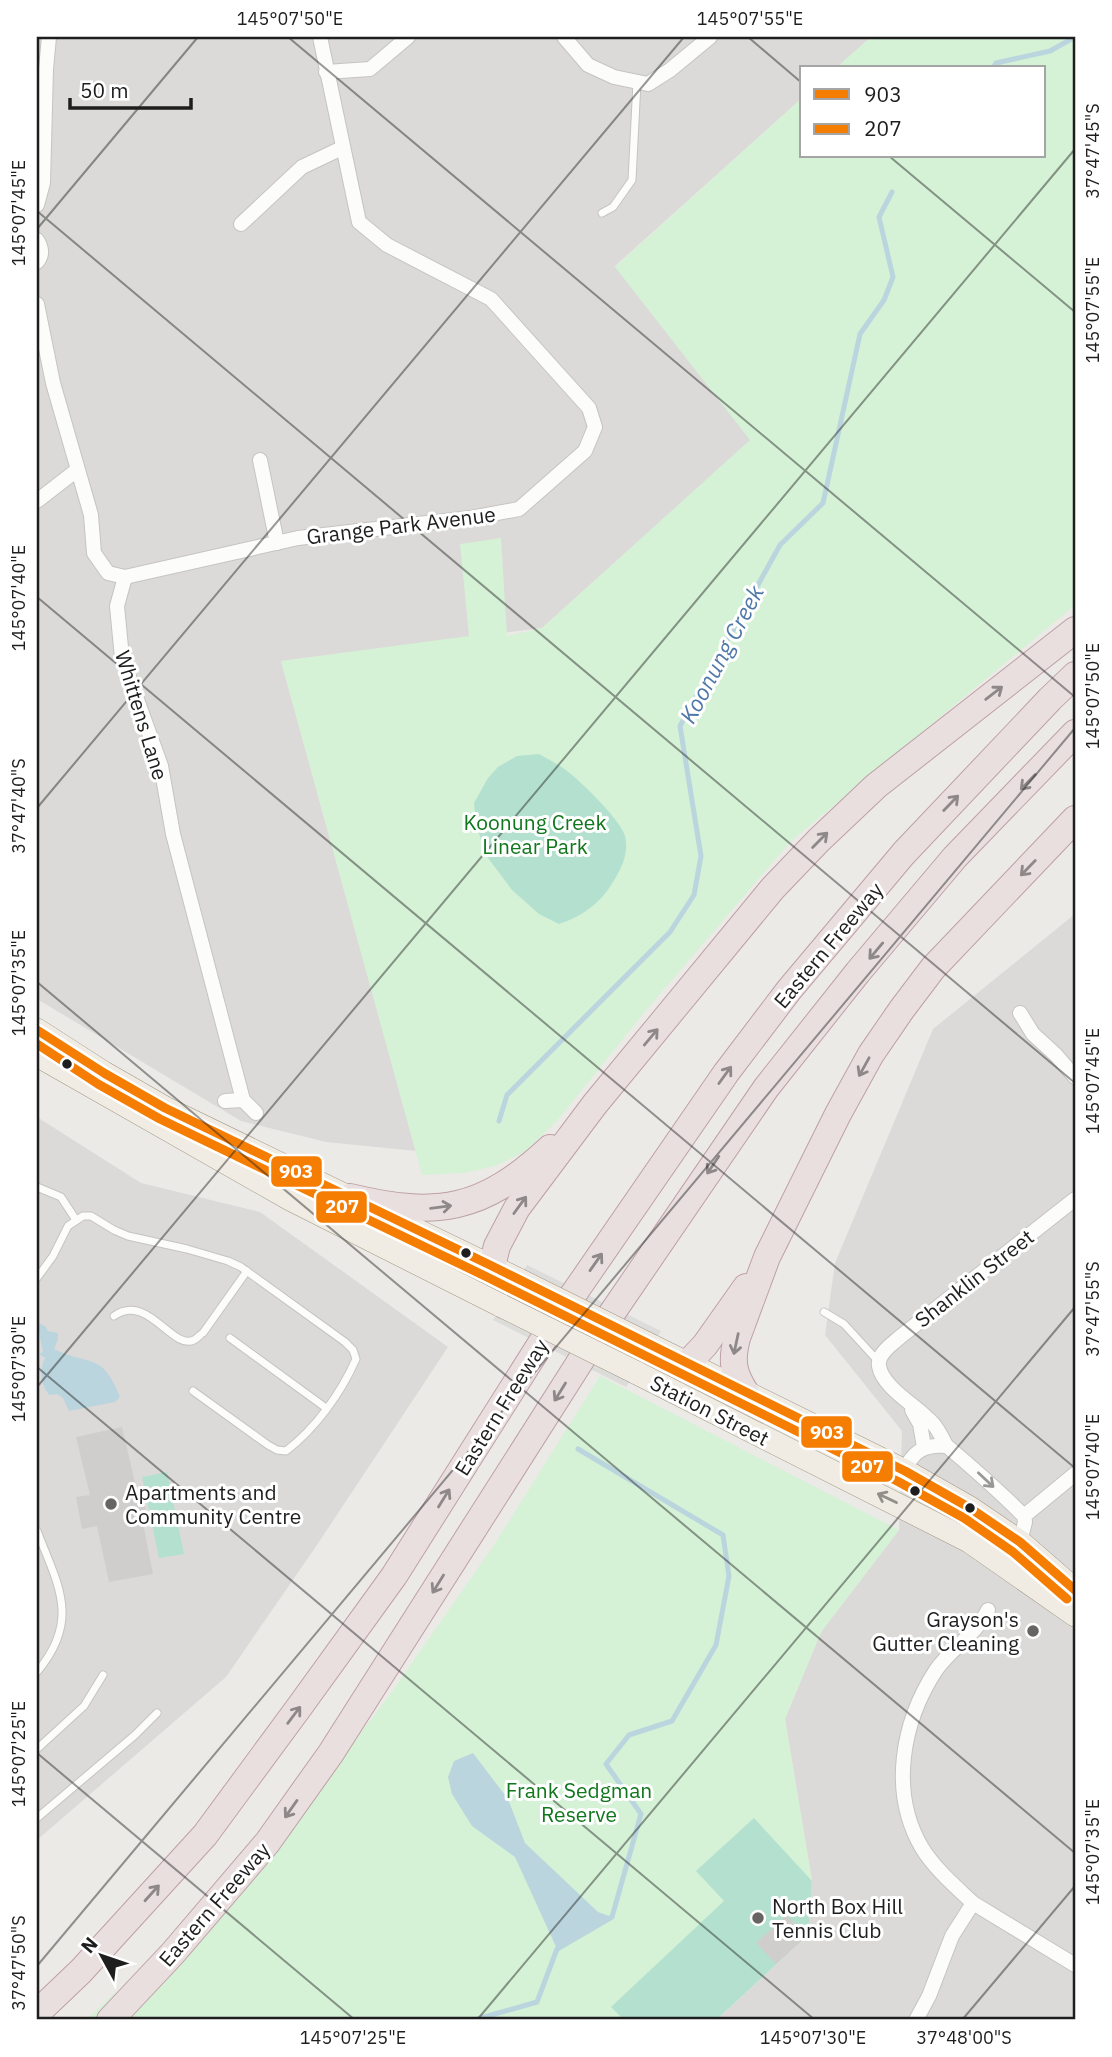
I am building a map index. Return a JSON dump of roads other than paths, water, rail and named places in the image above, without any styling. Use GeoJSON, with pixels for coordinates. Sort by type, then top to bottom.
{"type":"FeatureCollection","features":[{"type":"Feature","properties":{"kind":"highway"},"geometry":{"type":"LineString","coordinates":[[492,1266],[497,1246],[517,1208],[595,1104],[773,888],[876,786],[1075,630]]}},
{"type":"Feature","properties":{"kind":"highway","name":"Eastern Freeway"},"geometry":{"type":"LineString","coordinates":[[37,2013],[81,1971],[205,1835],[300,1706],[394,1576],[557,1318],[726,1073],[789,990],[904,853],[1075,675]]}},
{"type":"Feature","properties":{"kind":"highway","name":"Eastern Freeway"},"geometry":{"type":"LineString","coordinates":[[110,2020],[173,1953],[267,1843],[331,1754],[597,1335],[766,1088],[858,972],[955,857],[1075,733]]}},
{"type":"Feature","properties":{"kind":"highway"},"geometry":{"type":"LineString","coordinates":[[747,1393],[734,1367],[734,1351],[767,1257],[871,1054],[933,968],[1075,818]]}},
{"type":"Feature","properties":{"kind":"highway"},"geometry":{"type":"LineString","coordinates":[[350,1196],[389,1206],[433,1209],[475,1199],[526,1168],[595,1104]]}},
{"type":"Feature","properties":{"kind":"highway"},"geometry":{"type":"LineString","coordinates":[[688,1363],[712,1336],[767,1257]]}},
{"type":"Feature","properties":{"kind":"main road","name":"Station Street"},"geometry":{"type":"LineString","coordinates":[[37,1030],[165,1108],[350,1196],[905,1471],[971,1508],[1020,1542],[1075,1590]]}},
{"type":"Feature","properties":{"kind":"main road","name":"Station Street"},"geometry":{"type":"LineString","coordinates":[[37,1055],[290,1199],[969,1541],[1075,1615]]}},
{"type":"Feature","properties":{"kind":"main road"},"geometry":{"type":"LineString","coordinates":[[492,1266],[502,1306]]}},
{"type":"Feature","properties":{"kind":"main road"},"geometry":{"type":"LineString","coordinates":[[635,1372],[659,1375],[688,1363]]}},
{"type":"Feature","properties":{"kind":"main road"},"geometry":{"type":"LineString","coordinates":[[905,1471],[909,1486],[917,1496],[940,1511],[969,1541]]}},
{"type":"Feature","properties":{"kind":"main road"},"geometry":{"type":"LineString","coordinates":[[988,1555],[1012,1549],[1020,1542]]}},
{"type":"Feature","properties":{"kind":"street"},"geometry":{"type":"LineString","coordinates":[[37,205],[43,183],[49,37]]}},
{"type":"Feature","properties":{"kind":"street","name":"Grange Park Avenue"},"geometry":{"type":"LineString","coordinates":[[125,577],[298,538],[470,518],[519,509],[585,451],[595,428],[589,408],[491,299],[387,245],[359,222],[320,37]]}},
{"type":"Feature","properties":{"kind":"street"},"geometry":{"type":"LineString","coordinates":[[326,72],[370,69],[408,37]]}},
{"type":"Feature","properties":{"kind":"street"},"geometry":{"type":"LineString","coordinates":[[564,37],[588,65],[614,77],[648,84],[710,37]]}},
{"type":"Feature","properties":{"kind":"street"},"geometry":{"type":"LineString","coordinates":[[241,224],[302,167],[342,148]]}},
{"type":"Feature","properties":{"kind":"street"},"geometry":{"type":"LineString","coordinates":[[37,240],[41,250],[37,262]]}},
{"type":"Feature","properties":{"kind":"street"},"geometry":{"type":"LineString","coordinates":[[37,304],[53,383],[91,515],[94,552],[108,573],[125,577]]}},
{"type":"Feature","properties":{"kind":"street"},"geometry":{"type":"LineString","coordinates":[[260,460],[277,543]]}},
{"type":"Feature","properties":{"kind":"street"},"geometry":{"type":"LineString","coordinates":[[37,501],[78,470]]}},
{"type":"Feature","properties":{"kind":"street","name":"Whittens Lane"},"geometry":{"type":"LineString","coordinates":[[125,577],[117,607],[121,658],[160,766],[173,834],[243,1100]]}},
{"type":"Feature","properties":{"kind":"street"},"geometry":{"type":"LineString","coordinates":[[1020,1013],[1033,1034],[1075,1077]]}},
{"type":"Feature","properties":{"kind":"street"},"geometry":{"type":"LineString","coordinates":[[225,1101],[243,1100],[256,1113]]}},
{"type":"Feature","properties":{"kind":"street","name":"Shanklin Street"},"geometry":{"type":"LineString","coordinates":[[879,1362],[882,1353],[900,1337],[1075,1199]]}},
{"type":"Feature","properties":{"kind":"street"},"geometry":{"type":"LineString","coordinates":[[879,1362],[880,1370],[886,1379],[929,1419],[946,1446],[1024,1516],[1020,1542]]}},
{"type":"Feature","properties":{"kind":"street"},"geometry":{"type":"LineString","coordinates":[[908,1402],[920,1424],[924,1447]]}},
{"type":"Feature","properties":{"kind":"street"},"geometry":{"type":"LineString","coordinates":[[905,1471],[908,1461],[924,1447],[946,1446]]}},
{"type":"Feature","properties":{"kind":"street"},"geometry":{"type":"LineString","coordinates":[[1024,1516],[1075,1474]]}},
{"type":"Feature","properties":{"kind":"street"},"geometry":{"type":"LineString","coordinates":[[988,1610],[976,1629],[938,1668],[913,1713],[903,1760],[907,1807],[922,1848],[972,1903],[1075,1965]]}},
{"type":"Feature","properties":{"kind":"street"},"geometry":{"type":"LineString","coordinates":[[916,2020],[929,1996],[952,1936],[972,1903]]}},
{"type":"Feature","properties":{"kind":"lane"},"geometry":{"type":"LineString","coordinates":[[602,213],[613,207],[632,180],[638,82]]}},
{"type":"Feature","properties":{"kind":"lane"},"geometry":{"type":"LineString","coordinates":[[37,1187],[61,1198],[76,1220]]}},
{"type":"Feature","properties":{"kind":"lane"},"geometry":{"type":"LineString","coordinates":[[37,1278],[53,1256],[68,1226],[83,1216],[91,1216],[128,1236],[228,1261],[247,1271],[354,1350],[356,1359],[352,1368],[326,1408],[301,1440],[286,1451],[268,1445],[193,1391]]}},
{"type":"Feature","properties":{"kind":"lane"},"geometry":{"type":"LineString","coordinates":[[114,1316],[134,1309],[178,1338],[187,1342],[194,1340],[203,1333],[247,1271]]}},
{"type":"Feature","properties":{"kind":"lane"},"geometry":{"type":"LineString","coordinates":[[824,1312],[844,1324],[879,1362]]}},
{"type":"Feature","properties":{"kind":"lane"},"geometry":{"type":"LineString","coordinates":[[230,1338],[326,1408]]}},
{"type":"Feature","properties":{"kind":"lane"},"geometry":{"type":"LineString","coordinates":[[37,1531],[61,1590],[63,1603],[59,1635],[37,1672]]}},
{"type":"Feature","properties":{"kind":"lane"},"geometry":{"type":"LineString","coordinates":[[37,1749],[84,1706],[103,1675]]}},
{"type":"Feature","properties":{"kind":"lane"},"geometry":{"type":"LineString","coordinates":[[37,1818],[157,1713]]}},
{"type":"Feature","properties":{"kind":"water"},"geometry":{"type":"Polygon","coordinates":[[[37,1322],[48,1331],[58,1333],[54,1349],[101,1366],[114,1382],[120,1397],[115,1402],[69,1411],[63,1398],[57,1394],[49,1395],[41,1377],[45,1358],[39,1354],[43,1352],[37,1322]]]}},
{"type":"Feature","properties":{"kind":"water"},"geometry":{"type":"Polygon","coordinates":[[[473,1753],[508,1799],[525,1843],[598,1912],[612,1917],[557,1949],[515,1857],[472,1826],[452,1794],[448,1777],[454,1761],[473,1753]]]}},
{"type":"Feature","properties":{"kind":"waterway","name":"Koonung Creek"},"geometry":{"type":"LineString","coordinates":[[994,66],[996,63],[1050,51],[1075,37]]}},
{"type":"Feature","properties":{"kind":"waterway","name":"Koonung Creek"},"geometry":{"type":"LineString","coordinates":[[499,1121],[507,1095],[670,932],[694,895],[701,856],[680,726],[780,545],[823,503],[860,334],[884,300],[893,277],[879,217],[892,192]]}},
{"type":"Feature","properties":{"kind":"waterway","name":"Koonung Creek"},"geometry":{"type":"LineString","coordinates":[[474,2020],[537,2002],[557,1949],[612,1917],[641,1814],[606,1764],[629,1735],[672,1721],[716,1645],[729,1576],[723,1535],[578,1449]]}},
{"type":"Feature","properties":{"kind":"place","name":"Apartments and Community Centre"},"geometry":{"type":"Point","coordinates":[111,1504]}},
{"type":"Feature","properties":{"kind":"place","name":"Grayson's Gutter Cleaning"},"geometry":{"type":"Point","coordinates":[1033,1631]}},
{"type":"Feature","properties":{"kind":"place","name":"North Box Hill Tennis Club"},"geometry":{"type":"Point","coordinates":[758,1918]}},
{"type":"Feature","properties":{"kind":"park label","name":"Koonung Creek Linear Park"},"geometry":{"type":"Point","coordinates":[535,834]}},
{"type":"Feature","properties":{"kind":"park label","name":"Frank Sedgman Reserve"},"geometry":{"type":"Point","coordinates":[579,1802]}}]}
